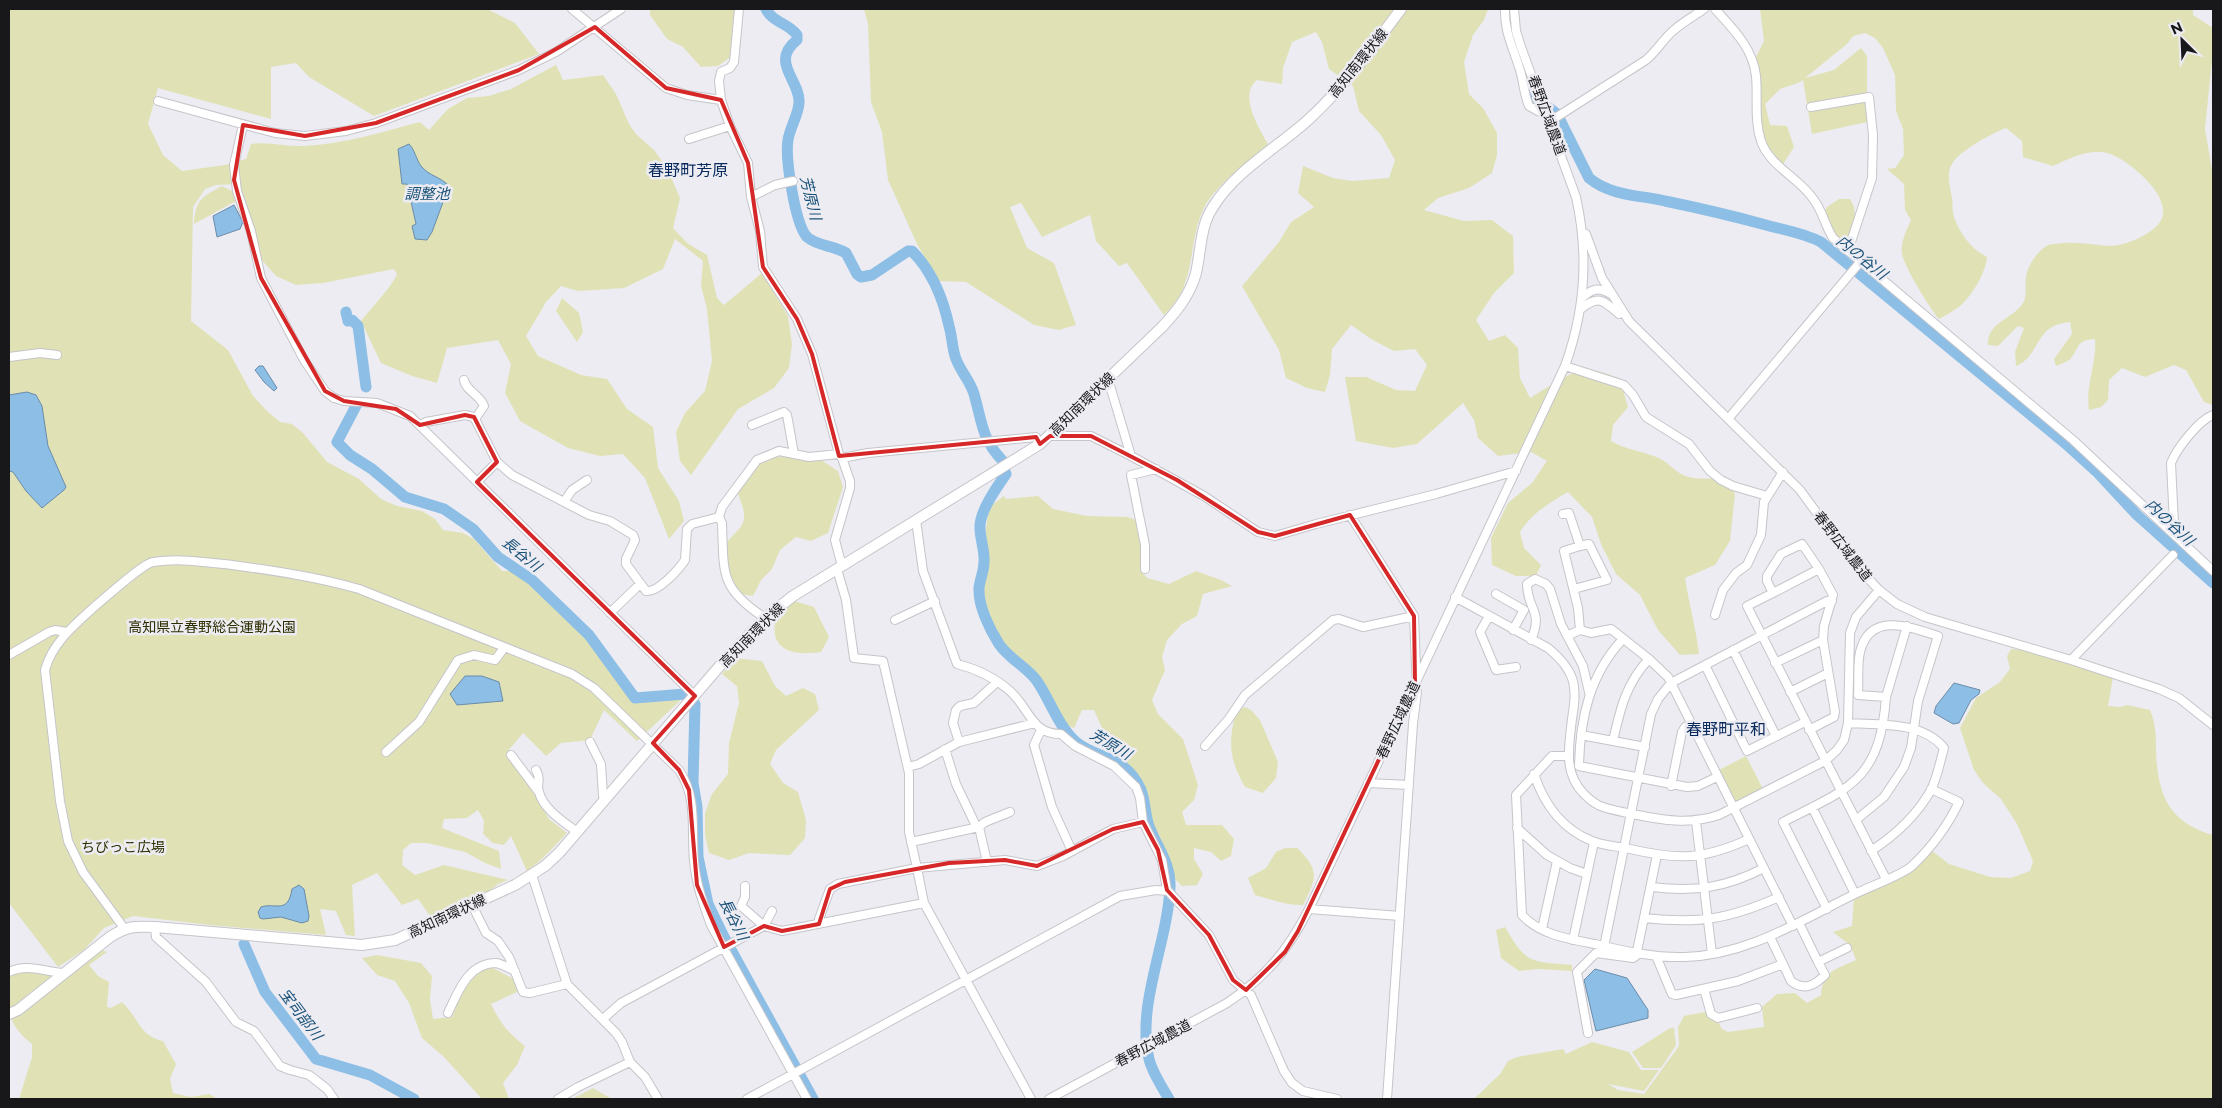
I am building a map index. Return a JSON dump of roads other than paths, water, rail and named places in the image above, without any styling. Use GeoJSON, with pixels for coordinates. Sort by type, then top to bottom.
{"type":"FeatureCollection","features":[{"type":"Feature","properties":{"kind":"main road","name":"高知南環状線"},"geometry":{"type":"LineString","coordinates":[[124,928],[134,926],[155,927],[331,943],[377,944],[395,940],[532,875],[559,853],[653,743],[765,618],[793,596],[1040,444],[1108,379],[1179,308],[1190,290],[1196,273],[1206,220],[1212,207],[1224,192],[1336,94],[1401,9]]}},
{"type":"Feature","properties":{"kind":"main road"},"geometry":{"type":"LineString","coordinates":[[9,1014],[18,1010],[124,928]]}},
{"type":"Feature","properties":{"kind":"street"},"geometry":{"type":"LineString","coordinates":[[572,9],[666,88],[687,95],[721,100]]}},
{"type":"Feature","properties":{"kind":"street"},"geometry":{"type":"LineString","coordinates":[[158,101],[275,133],[305,136],[346,132],[376,123],[519,70],[550,56],[621,9]]}},
{"type":"Feature","properties":{"kind":"street"},"geometry":{"type":"LineString","coordinates":[[740,9],[734,62],[730,68],[721,72],[719,81],[721,100],[730,126],[748,163],[751,197],[760,231],[763,267],[797,319],[812,354],[850,481],[850,488],[835,540],[854,658],[883,661],[908,767],[908,820],[924,903],[1031,1099]]}},
{"type":"Feature","properties":{"kind":"street"},"geometry":{"type":"LineString","coordinates":[[1505,9],[1506,25],[1519,67],[1523,92],[1529,106],[1540,112],[1545,112]]}},
{"type":"Feature","properties":{"kind":"street","name":"春野広域農道"},"geometry":{"type":"LineString","coordinates":[[1514,9],[1516,30],[1545,112],[1555,118],[1582,222],[1602,278],[1610,294],[1629,321],[1800,490],[1852,560],[1879,590],[1897,604],[1918,615],[2071,660],[2159,689],[2179,698],[2213,723]]}},
{"type":"Feature","properties":{"kind":"street"},"geometry":{"type":"LineString","coordinates":[[1555,118],[1646,60],[1656,52],[1662,42],[1674,30],[1704,9]]}},
{"type":"Feature","properties":{"kind":"street"},"geometry":{"type":"LineString","coordinates":[[1715,9],[1743,39],[1751,56],[1756,76],[1756,122],[1766,154],[1814,198],[1826,228],[1833,238],[1848,250],[1859,263],[2073,440],[2171,530],[2213,572]]}},
{"type":"Feature","properties":{"kind":"street"},"geometry":{"type":"LineString","coordinates":[[1811,107],[1869,97],[1873,135],[1872,178],[1848,250]]}},
{"type":"Feature","properties":{"kind":"street"},"geometry":{"type":"LineString","coordinates":[[244,125],[234,164],[237,191],[251,231],[261,278],[302,357],[325,391],[334,398],[344,401],[377,403],[410,416],[695,696]]}},
{"type":"Feature","properties":{"kind":"street"},"geometry":{"type":"LineString","coordinates":[[690,139],[730,126]]}},
{"type":"Feature","properties":{"kind":"street"},"geometry":{"type":"LineString","coordinates":[[751,197],[775,185],[791,181]]}},
{"type":"Feature","properties":{"kind":"street","name":"春野広域農道"},"geometry":{"type":"LineString","coordinates":[[1048,1099],[1227,1003],[1246,990],[1285,952],[1309,910],[1565,366],[1583,297],[1585,250],[1582,222]]}},
{"type":"Feature","properties":{"kind":"street"},"geometry":{"type":"LineString","coordinates":[[1728,420],[1859,263]]}},
{"type":"Feature","properties":{"kind":"street"},"geometry":{"type":"LineString","coordinates":[[1583,297],[1596,288],[1610,294]]}},
{"type":"Feature","properties":{"kind":"street"},"geometry":{"type":"LineString","coordinates":[[1581,309],[1589,302],[1603,300],[1629,321]]}},
{"type":"Feature","properties":{"kind":"street"},"geometry":{"type":"LineString","coordinates":[[9,357],[40,353],[57,354]]}},
{"type":"Feature","properties":{"kind":"street"},"geometry":{"type":"LineString","coordinates":[[1565,366],[1624,385],[1633,395],[1646,417],[1689,444],[1710,471],[1721,480],[1733,486],[1767,496]]}},
{"type":"Feature","properties":{"kind":"street"},"geometry":{"type":"LineString","coordinates":[[1108,379],[1132,456]]}},
{"type":"Feature","properties":{"kind":"street"},"geometry":{"type":"LineString","coordinates":[[464,380],[465,384],[482,399],[484,406],[475,419]]}},
{"type":"Feature","properties":{"kind":"street"},"geometry":{"type":"LineString","coordinates":[[752,425],[784,412],[787,415],[794,454]]}},
{"type":"Feature","properties":{"kind":"street"},"geometry":{"type":"LineString","coordinates":[[420,425],[426,422],[465,415],[475,419],[497,462],[512,475],[589,516],[610,521],[633,535],[635,540],[626,559],[626,564],[646,591],[651,592],[658,588],[685,560],[687,529],[692,524],[719,517]]}},
{"type":"Feature","properties":{"kind":"street"},"geometry":{"type":"LineString","coordinates":[[2171,530],[2174,524],[2171,463],[2175,454],[2205,418],[2213,415]]}},
{"type":"Feature","properties":{"kind":"street"},"geometry":{"type":"LineString","coordinates":[[1050,436],[1091,436],[1132,456],[1204,496],[1258,532],[1275,536],[1516,471]]}},
{"type":"Feature","properties":{"kind":"street"},"geometry":{"type":"LineString","coordinates":[[765,618],[737,595],[728,584],[724,572],[722,523],[719,517],[722,507],[757,460],[774,452],[809,457],[841,456],[1036,437],[1040,444]]}},
{"type":"Feature","properties":{"kind":"street"},"geometry":{"type":"LineString","coordinates":[[477,482],[497,462]]}},
{"type":"Feature","properties":{"kind":"street"},"geometry":{"type":"LineString","coordinates":[[1144,569],[1145,545],[1131,476],[1156,469]]}},
{"type":"Feature","properties":{"kind":"street"},"geometry":{"type":"LineString","coordinates":[[1715,615],[1723,590],[1736,573],[1747,564],[1761,534],[1764,502],[1782,472]]}},
{"type":"Feature","properties":{"kind":"street"},"geometry":{"type":"LineString","coordinates":[[564,502],[572,490],[587,480]]}},
{"type":"Feature","properties":{"kind":"street"},"geometry":{"type":"LineString","coordinates":[[1562,514],[1569,513],[1580,546]]}},
{"type":"Feature","properties":{"kind":"street"},"geometry":{"type":"LineString","coordinates":[[1350,515],[1414,616],[1417,692],[1387,1099]]}},
{"type":"Feature","properties":{"kind":"street"},"geometry":{"type":"LineString","coordinates":[[916,520],[924,571],[957,664],[973,668],[997,682],[1020,702],[1041,730],[1049,734],[1062,734],[1075,746],[1114,766],[1126,775],[1136,787],[1140,798],[1143,822],[1158,850],[1170,892],[1209,935],[1234,980],[1251,995],[1284,1071],[1292,1083],[1303,1090],[1336,1099]]}},
{"type":"Feature","properties":{"kind":"street"},"geometry":{"type":"LineString","coordinates":[[1574,590],[1607,580],[1589,544],[1564,551],[1578,608],[1580,630]]}},
{"type":"Feature","properties":{"kind":"street"},"geometry":{"type":"LineString","coordinates":[[1773,593],[1767,576],[1781,554],[1802,544],[1832,591],[1832,601],[1824,626],[1823,640],[1834,717],[1809,730]]}},
{"type":"Feature","properties":{"kind":"street"},"geometry":{"type":"LineString","coordinates":[[2071,660],[2173,555]]}},
{"type":"Feature","properties":{"kind":"street"},"geometry":{"type":"LineString","coordinates":[[124,928],[83,872],[68,841],[62,814],[45,670],[51,653],[67,632],[142,568],[152,562],[172,560],[283,572],[330,581],[359,589],[561,669],[587,682],[653,743],[678,770],[690,790],[693,807],[694,859],[697,884],[711,924],[727,946],[797,1073],[807,1099]]}},
{"type":"Feature","properties":{"kind":"street"},"geometry":{"type":"LineString","coordinates":[[1819,569],[1747,606],[1886,879]]}},
{"type":"Feature","properties":{"kind":"street"},"geometry":{"type":"LineString","coordinates":[[1531,640],[1536,628],[1537,617],[1527,590],[1527,584],[1535,579],[1546,584],[1550,590],[1567,636],[1583,666],[1589,692]]}},
{"type":"Feature","properties":{"kind":"street"},"geometry":{"type":"LineString","coordinates":[[610,612],[640,584]]}},
{"type":"Feature","properties":{"kind":"street"},"geometry":{"type":"LineString","coordinates":[[1456,597],[1548,648],[1560,658],[1573,680],[1575,693],[1568,756],[1570,773],[1578,788],[1589,799],[1601,807],[1631,814],[1666,821],[1696,821],[1719,815],[1733,808],[1825,761],[1837,750],[1844,740],[1848,723],[1850,633],[1856,617],[1879,590]]}},
{"type":"Feature","properties":{"kind":"street"},"geometry":{"type":"LineString","coordinates":[[1496,594],[1524,610],[1513,630]]}},
{"type":"Feature","properties":{"kind":"street"},"geometry":{"type":"LineString","coordinates":[[895,620],[935,601]]}},
{"type":"Feature","properties":{"kind":"street"},"geometry":{"type":"LineString","coordinates":[[1604,946],[1651,714],[1658,699],[1671,683],[1827,601],[1832,601]]}},
{"type":"Feature","properties":{"kind":"street"},"geometry":{"type":"LineString","coordinates":[[1205,746],[1224,726],[1245,695],[1333,620],[1339,619],[1363,627],[1414,616]]}},
{"type":"Feature","properties":{"kind":"street"},"geometry":{"type":"LineString","coordinates":[[1489,616],[1480,632],[1496,670],[1516,667]]}},
{"type":"Feature","properties":{"kind":"street"},"geometry":{"type":"LineString","coordinates":[[1856,820],[1884,797],[1897,780],[1911,748],[1918,701],[1938,636],[1907,626],[1879,626],[1868,635],[1860,652],[1858,695],[1886,697]]}},
{"type":"Feature","properties":{"kind":"street"},"geometry":{"type":"LineString","coordinates":[[1827,909],[1783,822],[1841,792],[1861,774],[1873,758],[1882,726],[1886,697],[1907,626]]}},
{"type":"Feature","properties":{"kind":"street"},"geometry":{"type":"LineString","coordinates":[[9,655],[49,632],[55,630],[67,632]]}},
{"type":"Feature","properties":{"kind":"street"},"geometry":{"type":"LineString","coordinates":[[1567,636],[1580,630],[1592,633],[1611,630],[1662,670],[1671,683],[1748,839],[1824,975],[1817,983],[1806,988],[1797,986],[1791,981],[1770,937]]}},
{"type":"Feature","properties":{"kind":"street"},"geometry":{"type":"LineString","coordinates":[[1624,639],[1608,656],[1589,692],[1581,735],[1579,766],[1671,786],[1698,786],[1717,777]]}},
{"type":"Feature","properties":{"kind":"street"},"geometry":{"type":"LineString","coordinates":[[1775,663],[1823,640]]}},
{"type":"Feature","properties":{"kind":"street"},"geometry":{"type":"LineString","coordinates":[[386,752],[419,722],[458,660],[474,655],[495,660],[504,648]]}},
{"type":"Feature","properties":{"kind":"street"},"geometry":{"type":"LineString","coordinates":[[1733,650],[1776,736]]}},
{"type":"Feature","properties":{"kind":"street"},"geometry":{"type":"LineString","coordinates":[[1613,741],[1622,704],[1630,684],[1649,659]]}},
{"type":"Feature","properties":{"kind":"street"},"geometry":{"type":"LineString","coordinates":[[1705,665],[1747,750],[1805,722]]}},
{"type":"Feature","properties":{"kind":"street"},"geometry":{"type":"LineString","coordinates":[[1790,692],[1828,673]]}},
{"type":"Feature","properties":{"kind":"street"},"geometry":{"type":"LineString","coordinates":[[959,742],[953,723],[956,710],[960,706],[974,703],[997,682]]}},
{"type":"Feature","properties":{"kind":"street"},"geometry":{"type":"LineString","coordinates":[[908,767],[959,742],[1035,723]]}},
{"type":"Feature","properties":{"kind":"street"},"geometry":{"type":"LineString","coordinates":[[1848,723],[1914,728],[1944,748],[1931,789],[1901,828],[1887,841],[1871,851]]}},
{"type":"Feature","properties":{"kind":"street"},"geometry":{"type":"LineString","coordinates":[[1671,786],[1682,732],[1685,727],[1691,724]]}},
{"type":"Feature","properties":{"kind":"street"},"geometry":{"type":"LineString","coordinates":[[1041,730],[1034,745],[1052,807],[1072,851]]}},
{"type":"Feature","properties":{"kind":"street"},"geometry":{"type":"LineString","coordinates":[[1581,735],[1645,747]]}},
{"type":"Feature","properties":{"kind":"street"},"geometry":{"type":"LineString","coordinates":[[590,742],[598,754],[601,764],[602,796],[605,800]]}},
{"type":"Feature","properties":{"kind":"street"},"geometry":{"type":"LineString","coordinates":[[945,749],[956,784],[978,828],[988,862]]}},
{"type":"Feature","properties":{"kind":"street"},"geometry":{"type":"LineString","coordinates":[[511,755],[556,816],[577,832]]}},
{"type":"Feature","properties":{"kind":"street"},"geometry":{"type":"LineString","coordinates":[[1568,756],[1552,756],[1516,795],[1522,915],[1552,935],[1656,956],[1684,957],[1746,947],[1911,867],[1948,824],[1959,802],[1931,789]]}},
{"type":"Feature","properties":{"kind":"street"},"geometry":{"type":"LineString","coordinates":[[536,770],[540,776],[538,791]]}},
{"type":"Feature","properties":{"kind":"street"},"geometry":{"type":"LineString","coordinates":[[1534,774],[1540,793],[1550,809],[1563,823],[1594,842],[1657,855],[1700,856],[1728,849],[1748,839]]}},
{"type":"Feature","properties":{"kind":"street"},"geometry":{"type":"LineString","coordinates":[[1368,783],[1409,785]]}},
{"type":"Feature","properties":{"kind":"street"},"geometry":{"type":"LineString","coordinates":[[1812,807],[1855,894]]}},
{"type":"Feature","properties":{"kind":"street"},"geometry":{"type":"LineString","coordinates":[[911,842],[978,828],[985,822],[1010,812]]}},
{"type":"Feature","properties":{"kind":"street"},"geometry":{"type":"LineString","coordinates":[[1696,821],[1712,954]]}},
{"type":"Feature","properties":{"kind":"street"},"geometry":{"type":"LineString","coordinates":[[819,924],[830,889],[838,884],[949,863],[1005,860],[1038,866],[1050,862],[1113,829],[1143,822]]}},
{"type":"Feature","properties":{"kind":"street"},"geometry":{"type":"LineString","coordinates":[[1517,828],[1547,855],[1586,874]]}},
{"type":"Feature","properties":{"kind":"street"},"geometry":{"type":"LineString","coordinates":[[1573,940],[1594,842]]}},
{"type":"Feature","properties":{"kind":"street"},"geometry":{"type":"LineString","coordinates":[[1588,1033],[1577,972],[1596,953],[1633,958],[1637,952],[1645,918],[1657,855]]}},
{"type":"Feature","properties":{"kind":"street"},"geometry":{"type":"LineString","coordinates":[[1542,929],[1557,861]]}},
{"type":"Feature","properties":{"kind":"street"},"geometry":{"type":"LineString","coordinates":[[1652,887],[1678,890],[1703,889],[1728,883],[1764,868]]}},
{"type":"Feature","properties":{"kind":"street"},"geometry":{"type":"LineString","coordinates":[[532,875],[567,984],[603,1019],[622,1042],[630,1062],[645,1077],[658,1099]]}},
{"type":"Feature","properties":{"kind":"street"},"geometry":{"type":"LineString","coordinates":[[745,886],[745,897],[741,906],[764,926],[782,931],[924,903]]}},
{"type":"Feature","properties":{"kind":"street"},"geometry":{"type":"LineString","coordinates":[[747,1099],[967,981],[1120,896],[1156,890],[1170,892]]}},
{"type":"Feature","properties":{"kind":"street"},"geometry":{"type":"LineString","coordinates":[[1645,918],[1677,922],[1708,920],[1751,909],[1779,896]]}},
{"type":"Feature","properties":{"kind":"street"},"geometry":{"type":"LineString","coordinates":[[472,904],[486,933],[498,941],[509,957],[523,992],[530,993],[567,984]]}},
{"type":"Feature","properties":{"kind":"street"},"geometry":{"type":"LineString","coordinates":[[603,1019],[621,1003],[764,926],[772,910]]}},
{"type":"Feature","properties":{"kind":"street"},"geometry":{"type":"LineString","coordinates":[[1309,910],[1400,916]]}},
{"type":"Feature","properties":{"kind":"street"},"geometry":{"type":"LineString","coordinates":[[155,927],[156,937],[206,982],[236,1022],[254,1031],[280,1066],[309,1075],[327,1089],[334,1099]]}},
{"type":"Feature","properties":{"kind":"street"},"geometry":{"type":"LineString","coordinates":[[1818,962],[1847,948]]}},
{"type":"Feature","properties":{"kind":"street"},"geometry":{"type":"LineString","coordinates":[[1656,956],[1672,994],[1676,995],[1738,981],[1783,964]]}},
{"type":"Feature","properties":{"kind":"street"},"geometry":{"type":"LineString","coordinates":[[448,1013],[468,975],[486,965],[498,963],[514,971]]}},
{"type":"Feature","properties":{"kind":"street"},"geometry":{"type":"LineString","coordinates":[[9,972],[19,968],[34,968],[64,973]]}},
{"type":"Feature","properties":{"kind":"street"},"geometry":{"type":"LineString","coordinates":[[1704,989],[1711,1014],[1718,1018],[1757,1008]]}},
{"type":"Feature","properties":{"kind":"street"},"geometry":{"type":"LineString","coordinates":[[558,1099],[578,1087],[630,1062]]}},
{"type":"Feature","properties":{"kind":"water","name":"調整池"},"geometry":{"type":"Polygon","coordinates":[[[409,144],[424,169],[449,186],[432,232],[427,240],[415,239],[412,226],[416,224],[407,184],[402,184],[398,149],[409,144]]]}},
{"type":"Feature","properties":{"kind":"water"},"geometry":{"type":"Polygon","coordinates":[[[234,205],[243,222],[240,229],[217,237],[213,216],[234,205]]]}},
{"type":"Feature","properties":{"kind":"water"},"geometry":{"type":"Polygon","coordinates":[[[259,366],[263,366],[277,388],[274,391],[255,370],[259,366]]]}},
{"type":"Feature","properties":{"kind":"water"},"geometry":{"type":"Polygon","coordinates":[[[27,392],[36,395],[42,406],[48,446],[66,487],[42,508],[26,491],[13,472],[9,471],[9,395],[27,392]]]}},
{"type":"Feature","properties":{"kind":"water"},"geometry":{"type":"Polygon","coordinates":[[[465,676],[482,676],[499,682],[503,701],[457,705],[450,694],[465,676]]]}},
{"type":"Feature","properties":{"kind":"water"},"geometry":{"type":"Polygon","coordinates":[[[1954,683],[1980,690],[1979,694],[1971,700],[1959,723],[1953,724],[1934,713],[1936,706],[1954,683]]]}},
{"type":"Feature","properties":{"kind":"water"},"geometry":{"type":"Polygon","coordinates":[[[299,885],[304,889],[309,916],[308,921],[302,923],[281,917],[260,918],[258,912],[261,907],[284,905],[290,897],[292,889],[299,885]]]}},
{"type":"Feature","properties":{"kind":"water"},"geometry":{"type":"Polygon","coordinates":[[[1595,969],[1627,978],[1648,1010],[1648,1018],[1596,1031],[1584,980],[1595,969]]]}},
{"type":"Feature","properties":{"kind":"waterway","name":"芳原川"},"geometry":{"type":"LineString","coordinates":[[766,9],[769,14],[797,35],[797,40],[789,48],[786,56],[788,72],[796,87],[799,103],[789,135],[787,149],[792,190],[803,230],[811,240],[846,253],[857,274],[861,277],[872,275],[908,251],[912,251],[919,259],[931,276],[940,295],[947,316],[955,356],[974,394],[986,437],[1002,460]]}},
{"type":"Feature","properties":{"kind":"waterway","name":"内の谷川"},"geometry":{"type":"LineString","coordinates":[[1511,30],[1523,66],[1530,100],[1535,105],[1549,108],[1557,114],[1589,178],[1616,192],[1729,215],[1801,234],[1821,242],[2066,444],[2098,473],[2137,515],[2213,583]]}},
{"type":"Feature","properties":{"kind":"waterway","name":"長谷川"},"geometry":{"type":"LineString","coordinates":[[346,312],[348,321],[352,320],[358,326],[366,387]]}},
{"type":"Feature","properties":{"kind":"waterway","name":"長谷川"},"geometry":{"type":"LineString","coordinates":[[357,404],[337,442],[350,455],[372,469],[405,497],[444,509],[473,529],[498,557],[532,580],[589,635],[635,698],[685,694]]}},
{"type":"Feature","properties":{"kind":"waterway","name":"芳原川"},"geometry":{"type":"LineString","coordinates":[[1004,469],[1006,474],[989,500],[980,522],[984,558],[979,595],[985,618],[1003,649],[1037,681],[1059,721],[1070,736],[1084,748],[1120,764],[1135,779],[1141,790],[1148,823],[1168,870],[1170,878],[1168,908],[1149,995],[1146,1038],[1150,1064],[1169,1099]]}},
{"type":"Feature","properties":{"kind":"waterway","name":"長谷川"},"geometry":{"type":"LineString","coordinates":[[695,704],[693,783],[697,807],[698,857],[708,904],[724,937],[813,1099]]}},
{"type":"Feature","properties":{"kind":"waterway","name":"宝司部川"},"geometry":{"type":"LineString","coordinates":[[244,944],[265,992],[316,1059],[370,1075],[414,1099]]}},
{"type":"Feature","properties":{"kind":"district","name":"春野町芳原"},"geometry":{"type":"Point","coordinates":[688,170]}},
{"type":"Feature","properties":{"kind":"district","name":"春野町平和"},"geometry":{"type":"Point","coordinates":[1726,729]}},
{"type":"Feature","properties":{"kind":"park label","name":"高知県立春野総合運動公園"},"geometry":{"type":"Point","coordinates":[212,627]}},
{"type":"Feature","properties":{"kind":"park label","name":"ちびっこ広場"},"geometry":{"type":"Point","coordinates":[123,847]}}]}
